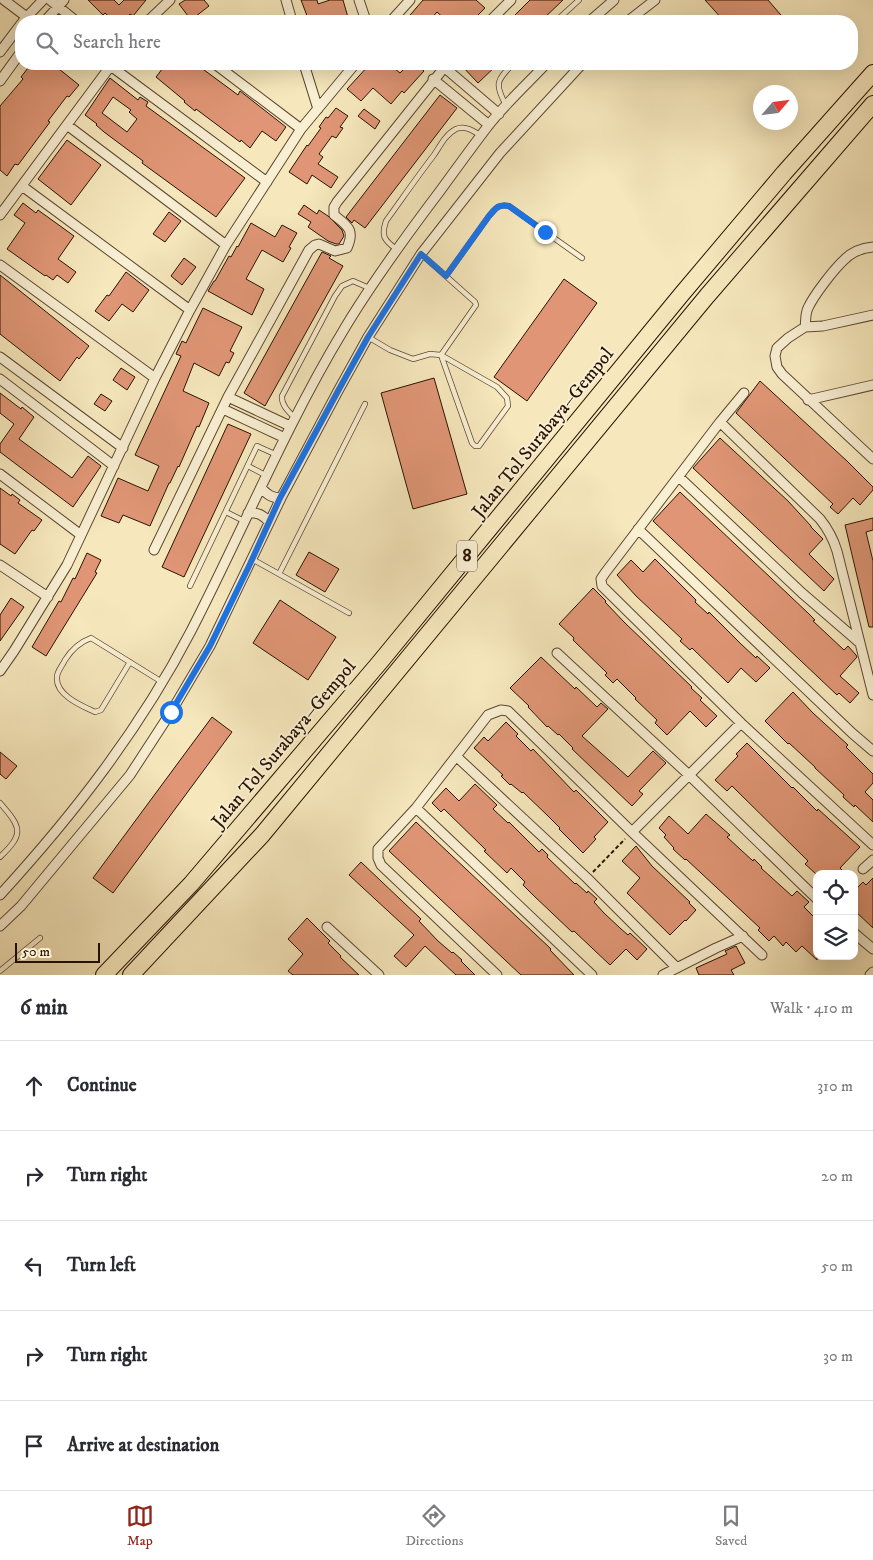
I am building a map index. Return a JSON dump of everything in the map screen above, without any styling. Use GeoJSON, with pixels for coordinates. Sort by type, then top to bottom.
{"type":"FeatureCollection","features":[{"type":"Feature","properties":{"kind":"highway","name":"Jalan Tol Surabaya–Gempol"},"geometry":{"type":"LineString","coordinates":[[104,975],[191,884],[342,707],[681,295],[784,173],[873,73]]}},
{"type":"Feature","properties":{"kind":"highway","name":"Jalan Tol Surabaya–Gempol"},"geometry":{"type":"LineString","coordinates":[[131,975],[262,835],[551,486],[637,379],[873,104]]}},
{"type":"Feature","properties":{"kind":"street"},"geometry":{"type":"LineString","coordinates":[[4,0],[20,15]]}},
{"type":"Feature","properties":{"kind":"street"},"geometry":{"type":"LineString","coordinates":[[31,15],[43,0]]}},
{"type":"Feature","properties":{"kind":"street"},"geometry":{"type":"LineString","coordinates":[[50,0],[61,3],[71,15]]}},
{"type":"Feature","properties":{"kind":"street"},"geometry":{"type":"LineString","coordinates":[[157,15],[170,0]]}},
{"type":"Feature","properties":{"kind":"street"},"geometry":{"type":"LineString","coordinates":[[286,0],[290,15]]}},
{"type":"Feature","properties":{"kind":"street"},"geometry":{"type":"LineString","coordinates":[[359,0],[364,15]]}},
{"type":"Feature","properties":{"kind":"street"},"geometry":{"type":"LineString","coordinates":[[396,15],[410,0]]}},
{"type":"Feature","properties":{"kind":"street"},"geometry":{"type":"LineString","coordinates":[[496,15],[511,0]]}},
{"type":"Feature","properties":{"kind":"street"},"geometry":{"type":"LineString","coordinates":[[597,15],[614,0]]}},
{"type":"Feature","properties":{"kind":"street"},"geometry":{"type":"LineString","coordinates":[[636,15],[655,0]]}},
{"type":"Feature","properties":{"kind":"street"},"geometry":{"type":"LineString","coordinates":[[50,15],[61,3]]}},
{"type":"Feature","properties":{"kind":"street"},"geometry":{"type":"LineString","coordinates":[[0,52],[15,34]]}},
{"type":"Feature","properties":{"kind":"street"},"geometry":{"type":"LineString","coordinates":[[0,81],[15,60]]}},
{"type":"Feature","properties":{"kind":"street"},"geometry":{"type":"LineString","coordinates":[[0,215],[106,70]]}},
{"type":"Feature","properties":{"kind":"street"},"geometry":{"type":"LineString","coordinates":[[118,70],[266,182]]}},
{"type":"Feature","properties":{"kind":"street"},"geometry":{"type":"LineString","coordinates":[[223,70],[301,129]]}},
{"type":"Feature","properties":{"kind":"street"},"geometry":{"type":"LineString","coordinates":[[306,70],[318,109]]}},
{"type":"Feature","properties":{"kind":"street"},"geometry":{"type":"LineString","coordinates":[[0,671],[68,565],[155,378],[226,245],[301,129],[349,70]]}},
{"type":"Feature","properties":{"kind":"street"},"geometry":{"type":"LineString","coordinates":[[154,550],[228,397],[309,250],[319,244],[335,251],[347,248],[351,238],[350,231],[334,215],[334,207],[441,70]]}},
{"type":"Feature","properties":{"kind":"street"},"geometry":{"type":"LineString","coordinates":[[451,70],[499,114]]}},
{"type":"Feature","properties":{"kind":"street"},"geometry":{"type":"LineString","coordinates":[[0,895],[46,844],[90,789],[140,720],[190,633],[293,422],[343,331],[370,289],[396,250],[489,125],[540,70]]}},
{"type":"Feature","properties":{"kind":"street"},"geometry":{"type":"LineString","coordinates":[[0,926],[21,906],[130,775],[171,712],[210,646],[280,498],[368,337],[421,254],[500,153],[576,70]]}},
{"type":"Feature","properties":{"kind":"street"},"geometry":{"type":"LineString","coordinates":[[433,79],[489,125]]}},
{"type":"Feature","properties":{"kind":"street"},"geometry":{"type":"LineString","coordinates":[[67,125],[226,245]]}},
{"type":"Feature","properties":{"kind":"street"},"geometry":{"type":"LineString","coordinates":[[22,186],[190,310]]}},
{"type":"Feature","properties":{"kind":"street"},"geometry":{"type":"LineString","coordinates":[[805,327],[807,310],[820,289],[845,258],[854,252],[873,247]]}},
{"type":"Feature","properties":{"kind":"street"},"geometry":{"type":"LineString","coordinates":[[0,265],[155,378]]}},
{"type":"Feature","properties":{"kind":"street"},"geometry":{"type":"LineString","coordinates":[[873,316],[823,326],[805,327],[788,338],[778,348],[775,356],[777,367],[782,374],[873,459]]}},
{"type":"Feature","properties":{"kind":"street"},"geometry":{"type":"LineString","coordinates":[[0,357],[123,448]]}},
{"type":"Feature","properties":{"kind":"street"},"geometry":{"type":"LineString","coordinates":[[0,379],[114,466]]}},
{"type":"Feature","properties":{"kind":"street"},"geometry":{"type":"LineString","coordinates":[[808,400],[873,384]]}},
{"type":"Feature","properties":{"kind":"street"},"geometry":{"type":"LineString","coordinates":[[744,393],[601,579],[602,586],[741,723],[873,845]]}},
{"type":"Feature","properties":{"kind":"street"},"geometry":{"type":"LineString","coordinates":[[228,397],[293,422]]}},
{"type":"Feature","properties":{"kind":"street"},"geometry":{"type":"LineString","coordinates":[[223,409],[285,438]]}},
{"type":"Feature","properties":{"kind":"street"},"geometry":{"type":"LineString","coordinates":[[720,422],[828,529],[837,551],[873,695]]}},
{"type":"Feature","properties":{"kind":"street"},"geometry":{"type":"LineString","coordinates":[[0,474],[81,535]]}},
{"type":"Feature","properties":{"kind":"street"},"geometry":{"type":"LineString","coordinates":[[679,477],[802,593],[860,643]]}},
{"type":"Feature","properties":{"kind":"street"},"geometry":{"type":"LineString","coordinates":[[261,488],[274,498],[280,498]]}},
{"type":"Feature","properties":{"kind":"street"},"geometry":{"type":"LineString","coordinates":[[246,517],[257,512],[269,522]]}},
{"type":"Feature","properties":{"kind":"street"},"geometry":{"type":"LineString","coordinates":[[638,529],[873,751]]}},
{"type":"Feature","properties":{"kind":"street"},"geometry":{"type":"LineString","coordinates":[[0,565],[48,598]]}},
{"type":"Feature","properties":{"kind":"street"},"geometry":{"type":"LineString","coordinates":[[557,653],[690,775],[813,895]]}},
{"type":"Feature","properties":{"kind":"street"},"geometry":{"type":"LineString","coordinates":[[497,975],[381,865],[378,858],[378,849],[416,808],[488,715],[501,710],[508,711],[762,955]]}},
{"type":"Feature","properties":{"kind":"street"},"geometry":{"type":"LineString","coordinates":[[632,832],[741,723]]}},
{"type":"Feature","properties":{"kind":"street"},"geometry":{"type":"LineString","coordinates":[[458,756],[587,878],[676,968]]}},
{"type":"Feature","properties":{"kind":"street"},"geometry":{"type":"LineString","coordinates":[[416,808],[592,975]]}},
{"type":"Feature","properties":{"kind":"street"},"geometry":{"type":"LineString","coordinates":[[863,869],[873,860]]}},
{"type":"Feature","properties":{"kind":"street"},"geometry":{"type":"LineString","coordinates":[[327,927],[379,975]]}},
{"type":"Feature","properties":{"kind":"street"},"geometry":{"type":"LineString","coordinates":[[663,975],[743,936]]}},
{"type":"Feature","properties":{"kind":"street"},"geometry":{"type":"LineString","coordinates":[[858,936],[873,949]]}},
{"type":"Feature","properties":{"kind":"street"},"geometry":{"type":"LineString","coordinates":[[870,975],[873,972]]}},
{"type":"Feature","properties":{"kind":"lane"},"geometry":{"type":"LineString","coordinates":[[563,15],[579,0]]}},
{"type":"Feature","properties":{"kind":"lane"},"geometry":{"type":"LineString","coordinates":[[507,70],[498,82],[498,88],[507,106]]}},
{"type":"Feature","properties":{"kind":"lane"},"geometry":{"type":"LineString","coordinates":[[396,250],[388,243],[384,236],[386,221],[419,174],[449,134],[457,129],[462,127],[481,136]]}},
{"type":"Feature","properties":{"kind":"lane"},"geometry":{"type":"LineString","coordinates":[[446,276],[489,216],[496,208],[502,205],[509,206],[582,258]]}},
{"type":"Feature","properties":{"kind":"lane"},"geometry":{"type":"LineString","coordinates":[[421,254],[473,300],[476,305],[441,355]]}},
{"type":"Feature","properties":{"kind":"lane"},"geometry":{"type":"LineString","coordinates":[[293,422],[281,400],[282,396],[335,296],[342,286],[353,281],[370,289]]}},
{"type":"Feature","properties":{"kind":"lane"},"geometry":{"type":"LineString","coordinates":[[368,337],[390,350],[413,359],[430,354],[441,355],[497,387],[507,398],[508,406],[479,446],[475,446],[472,443],[441,355]]}},
{"type":"Feature","properties":{"kind":"lane"},"geometry":{"type":"LineString","coordinates":[[279,574],[365,404]]}},
{"type":"Feature","properties":{"kind":"lane"},"geometry":{"type":"LineString","coordinates":[[190,586],[257,446],[277,455]]}},
{"type":"Feature","properties":{"kind":"lane"},"geometry":{"type":"LineString","coordinates":[[248,466],[266,476]]}},
{"type":"Feature","properties":{"kind":"lane"},"geometry":{"type":"LineString","coordinates":[[226,512],[246,517]]}},
{"type":"Feature","properties":{"kind":"lane"},"geometry":{"type":"LineString","coordinates":[[252,559],[349,612]]}},
{"type":"Feature","properties":{"kind":"lane"},"geometry":{"type":"LineString","coordinates":[[130,662],[101,710],[95,712],[76,703],[64,693],[57,683],[57,675],[69,654],[81,641],[91,638],[130,662],[162,682]]}},
{"type":"Feature","properties":{"kind":"lane"},"geometry":{"type":"LineString","coordinates":[[0,803],[16,823],[18,833],[13,844],[0,857]]}},
{"type":"Feature","properties":{"kind":"lane"},"geometry":{"type":"LineString","coordinates":[[0,971],[40,938]]}},
{"type":"Feature","properties":{"kind":"path"},"geometry":{"type":"LineString","coordinates":[[587,878],[632,832]]}},
{"type":"Feature","properties":{"kind":"building"},"geometry":{"type":"Polygon","coordinates":[[[88,0],[114,0],[119,5],[124,0],[146,0],[134,15],[107,15],[105,13],[103,15],[88,0]]]}},
{"type":"Feature","properties":{"kind":"building"},"geometry":{"type":"Polygon","coordinates":[[[185,0],[204,0],[209,6],[197,15],[187,15],[179,4],[185,0]]]}},
{"type":"Feature","properties":{"kind":"building"},"geometry":{"type":"Polygon","coordinates":[[[301,0],[317,0],[318,4],[330,0],[343,0],[347,15],[307,15],[301,0]]]}},
{"type":"Feature","properties":{"kind":"building"},"geometry":{"type":"Polygon","coordinates":[[[423,0],[476,0],[485,8],[478,15],[440,15],[437,12],[434,15],[410,15],[423,0]]]}},
{"type":"Feature","properties":{"kind":"building"},"geometry":{"type":"Polygon","coordinates":[[[530,0],[563,0],[547,15],[515,15],[530,0]]]}},
{"type":"Feature","properties":{"kind":"building"},"geometry":{"type":"Polygon","coordinates":[[[705,0],[768,0],[781,15],[719,15],[705,0]]]}},
{"type":"Feature","properties":{"kind":"building"},"geometry":{"type":"Polygon","coordinates":[[[26,70],[60,70],[79,85],[69,97],[67,96],[18,165],[15,164],[7,176],[0,170],[0,106],[23,79],[21,77],[26,70]]]}},
{"type":"Feature","properties":{"kind":"building"},"geometry":{"type":"Polygon","coordinates":[[[161,70],[204,70],[238,95],[240,91],[286,127],[276,141],[262,131],[250,148],[196,109],[195,111],[156,77],[161,70]]]}},
{"type":"Feature","properties":{"kind":"building"},"geometry":{"type":"Polygon","coordinates":[[[364,70],[396,70],[400,73],[403,70],[424,71],[391,104],[373,88],[361,101],[347,89],[364,70]]]}},
{"type":"Feature","properties":{"kind":"building"},"geometry":{"type":"Polygon","coordinates":[[[466,70],[492,70],[478,83],[466,70]]]}},
{"type":"Feature","properties":{"kind":"building"},"geometry":{"type":"Polygon","coordinates":[[[110,78],[138,100],[140,97],[148,102],[146,106],[245,178],[216,217],[142,163],[143,161],[104,132],[85,115],[110,78]],[[113,97],[102,113],[127,132],[137,119],[129,112],[131,110],[113,97]]]}},
{"type":"Feature","properties":{"kind":"building"},"geometry":{"type":"Polygon","coordinates":[[[440,95],[457,108],[365,228],[354,220],[352,223],[346,217],[440,95]]]}},
{"type":"Feature","properties":{"kind":"building"},"geometry":{"type":"Polygon","coordinates":[[[336,108],[348,116],[340,127],[343,128],[336,138],[332,136],[319,154],[323,157],[318,164],[338,177],[331,188],[312,175],[307,184],[289,172],[321,128],[319,127],[326,117],[328,118],[336,108]]]}},
{"type":"Feature","properties":{"kind":"building"},"geometry":{"type":"Polygon","coordinates":[[[364,109],[380,121],[375,129],[358,116],[364,109]]]}},
{"type":"Feature","properties":{"kind":"building"},"geometry":{"type":"Polygon","coordinates":[[[67,140],[101,165],[71,205],[38,179],[67,140]]]}},
{"type":"Feature","properties":{"kind":"building"},"geometry":{"type":"Polygon","coordinates":[[[23,203],[36,213],[38,210],[74,236],[58,259],[76,272],[68,283],[57,275],[53,280],[45,276],[7,249],[25,223],[14,215],[23,203]]]}},
{"type":"Feature","properties":{"kind":"building"},"geometry":{"type":"Polygon","coordinates":[[[304,205],[317,214],[319,210],[342,230],[344,236],[339,244],[328,241],[308,227],[311,222],[298,214],[304,205]]]}},
{"type":"Feature","properties":{"kind":"building"},"geometry":{"type":"Polygon","coordinates":[[[169,212],[181,221],[165,242],[153,234],[169,212]]]}},
{"type":"Feature","properties":{"kind":"building"},"geometry":{"type":"Polygon","coordinates":[[[251,223],[275,237],[282,225],[297,233],[283,262],[262,250],[246,279],[264,289],[252,315],[208,291],[229,256],[231,257],[238,247],[251,223]]]}},
{"type":"Feature","properties":{"kind":"building"},"geometry":{"type":"Polygon","coordinates":[[[322,252],[331,256],[329,258],[343,266],[265,406],[244,393],[322,252]]]}},
{"type":"Feature","properties":{"kind":"building"},"geometry":{"type":"Polygon","coordinates":[[[184,258],[196,267],[182,285],[171,276],[184,258]]]}},
{"type":"Feature","properties":{"kind":"building"},"geometry":{"type":"Polygon","coordinates":[[[126,272],[149,290],[133,312],[122,304],[109,321],[95,311],[107,295],[109,296],[126,272]]]}},
{"type":"Feature","properties":{"kind":"building"},"geometry":{"type":"Polygon","coordinates":[[[0,275],[89,346],[79,359],[77,357],[60,381],[0,334],[0,275]]]}},
{"type":"Feature","properties":{"kind":"building"},"geometry":{"type":"Polygon","coordinates":[[[564,279],[597,303],[527,401],[494,377],[564,279]]]}},
{"type":"Feature","properties":{"kind":"building"},"geometry":{"type":"Polygon","coordinates":[[[203,308],[242,327],[230,351],[234,353],[229,363],[226,362],[219,376],[194,363],[183,391],[209,403],[199,427],[197,426],[150,526],[123,515],[119,523],[101,516],[118,478],[148,491],[159,466],[135,455],[181,356],[176,354],[182,341],[186,343],[203,308]]]}},
{"type":"Feature","properties":{"kind":"building"},"geometry":{"type":"Polygon","coordinates":[[[121,368],[135,377],[127,390],[113,380],[121,368]]]}},
{"type":"Feature","properties":{"kind":"building"},"geometry":{"type":"Polygon","coordinates":[[[434,378],[467,494],[413,509],[381,393],[434,378]]]}},
{"type":"Feature","properties":{"kind":"building"},"geometry":{"type":"Polygon","coordinates":[[[760,381],[873,487],[873,490],[860,505],[853,498],[838,514],[830,507],[833,504],[736,413],[760,381]]]}},
{"type":"Feature","properties":{"kind":"building"},"geometry":{"type":"Polygon","coordinates":[[[0,393],[34,417],[19,439],[72,478],[88,456],[101,466],[73,507],[0,452],[0,444],[14,424],[0,413],[0,393]]]}},
{"type":"Feature","properties":{"kind":"building"},"geometry":{"type":"Polygon","coordinates":[[[101,394],[112,401],[105,411],[94,404],[101,394]]]}},
{"type":"Feature","properties":{"kind":"building"},"geometry":{"type":"Polygon","coordinates":[[[228,424],[251,434],[184,577],[162,567],[228,424]]]}},
{"type":"Feature","properties":{"kind":"building"},"geometry":{"type":"Polygon","coordinates":[[[720,438],[788,501],[823,539],[809,554],[834,579],[824,591],[693,468],[720,438]]]}},
{"type":"Feature","properties":{"kind":"building"},"geometry":{"type":"Polygon","coordinates":[[[0,488],[20,500],[18,503],[42,520],[34,531],[32,530],[15,554],[0,544],[0,488]]]}},
{"type":"Feature","properties":{"kind":"building"},"geometry":{"type":"Polygon","coordinates":[[[680,492],[808,613],[815,620],[813,621],[844,650],[848,646],[856,655],[857,657],[840,676],[859,693],[850,703],[839,693],[837,695],[653,521],[680,492]]]}},
{"type":"Feature","properties":{"kind":"building"},"geometry":{"type":"Polygon","coordinates":[[[873,518],[873,530],[866,532],[873,561],[873,627],[869,627],[845,525],[873,518]]]}},
{"type":"Feature","properties":{"kind":"building"},"geometry":{"type":"Polygon","coordinates":[[[309,552],[339,569],[325,592],[296,575],[309,552]]]}},
{"type":"Feature","properties":{"kind":"building"},"geometry":{"type":"Polygon","coordinates":[[[87,553],[101,560],[95,572],[97,573],[46,656],[32,647],[59,601],[61,602],[73,578],[75,579],[87,553]]]}},
{"type":"Feature","properties":{"kind":"building"},"geometry":{"type":"Polygon","coordinates":[[[655,559],[696,600],[695,602],[708,614],[709,612],[756,658],[757,656],[770,668],[756,682],[741,668],[728,683],[692,648],[690,650],[680,641],[682,639],[636,596],[617,575],[631,560],[643,572],[655,559]]]}},
{"type":"Feature","properties":{"kind":"building"},"geometry":{"type":"Polygon","coordinates":[[[593,588],[625,623],[692,687],[702,698],[700,700],[717,716],[706,727],[690,711],[667,735],[655,723],[657,720],[636,698],[617,679],[613,683],[605,675],[607,673],[559,624],[593,588]]]}},
{"type":"Feature","properties":{"kind":"building"},"geometry":{"type":"Polygon","coordinates":[[[11,598],[24,607],[0,641],[0,615],[11,598]]]}},
{"type":"Feature","properties":{"kind":"building"},"geometry":{"type":"Polygon","coordinates":[[[280,600],[336,637],[308,680],[253,643],[280,600]]]}},
{"type":"Feature","properties":{"kind":"building"},"geometry":{"type":"Polygon","coordinates":[[[541,657],[597,707],[601,703],[608,709],[582,736],[628,777],[653,751],[666,763],[639,791],[643,794],[632,806],[572,749],[559,734],[547,727],[510,688],[541,657]]]}},
{"type":"Feature","properties":{"kind":"building"},"geometry":{"type":"Polygon","coordinates":[[[793,692],[848,745],[846,747],[873,774],[873,783],[865,792],[873,800],[873,822],[855,805],[854,807],[843,797],[844,795],[765,721],[793,692]]]}},
{"type":"Feature","properties":{"kind":"building"},"geometry":{"type":"Polygon","coordinates":[[[212,717],[232,732],[113,893],[93,878],[212,717]]]}},
{"type":"Feature","properties":{"kind":"building"},"geometry":{"type":"Polygon","coordinates":[[[506,722],[518,734],[516,736],[531,751],[533,749],[574,792],[576,790],[608,822],[583,853],[548,816],[523,792],[510,785],[501,776],[503,775],[474,748],[484,737],[488,741],[506,722]]]}},
{"type":"Feature","properties":{"kind":"building"},"geometry":{"type":"Polygon","coordinates":[[[747,743],[792,788],[860,847],[840,868],[842,870],[813,871],[805,864],[808,861],[732,786],[727,791],[715,780],[738,756],[736,754],[747,743]]]}},
{"type":"Feature","properties":{"kind":"building"},"geometry":{"type":"Polygon","coordinates":[[[0,752],[17,766],[6,779],[0,774],[0,752]]]}},
{"type":"Feature","properties":{"kind":"building"},"geometry":{"type":"Polygon","coordinates":[[[475,784],[497,805],[493,809],[539,852],[542,849],[548,855],[547,857],[575,884],[587,893],[588,891],[597,899],[594,902],[604,913],[647,949],[637,960],[626,949],[610,965],[533,895],[523,885],[525,882],[511,868],[507,873],[444,809],[441,812],[432,803],[446,788],[459,801],[475,784]]]}},
{"type":"Feature","properties":{"kind":"building"},"geometry":{"type":"Polygon","coordinates":[[[706,814],[730,835],[727,837],[753,861],[754,859],[761,868],[792,896],[797,891],[809,902],[804,907],[813,916],[813,956],[802,946],[796,952],[786,942],[783,946],[774,936],[769,941],[758,930],[760,928],[673,849],[664,837],[666,835],[659,828],[669,816],[688,834],[706,814]]]}},
{"type":"Feature","properties":{"kind":"building"},"geometry":{"type":"Polygon","coordinates":[[[416,822],[551,949],[574,975],[521,975],[389,851],[416,822]]]}},
{"type":"Feature","properties":{"kind":"building"},"geometry":{"type":"Polygon","coordinates":[[[636,846],[652,866],[696,910],[670,935],[627,893],[640,878],[622,861],[636,846]]]}},
{"type":"Feature","properties":{"kind":"building"},"geometry":{"type":"Polygon","coordinates":[[[361,862],[421,919],[419,921],[438,941],[462,960],[475,975],[456,975],[425,946],[406,967],[394,956],[414,935],[349,875],[361,862]]]}},
{"type":"Feature","properties":{"kind":"building"},"geometry":{"type":"Polygon","coordinates":[[[873,878],[873,928],[858,914],[858,887],[863,882],[866,885],[873,878]]]}},
{"type":"Feature","properties":{"kind":"building"},"geometry":{"type":"Polygon","coordinates":[[[307,918],[330,941],[328,943],[340,957],[359,975],[293,975],[288,971],[303,954],[288,939],[307,918]]]}},
{"type":"Feature","properties":{"kind":"building"},"geometry":{"type":"Polygon","coordinates":[[[736,946],[745,963],[731,970],[734,975],[699,975],[696,968],[727,954],[725,951],[736,946]]]}},
{"type":"Feature","properties":{"kind":"route"},"geometry":{"type":"LineString","coordinates":[[171,712],[210,646],[280,498],[338,391],[368,337],[421,254],[446,276],[489,216],[496,208],[502,205],[509,206],[545,232]]}}]}
